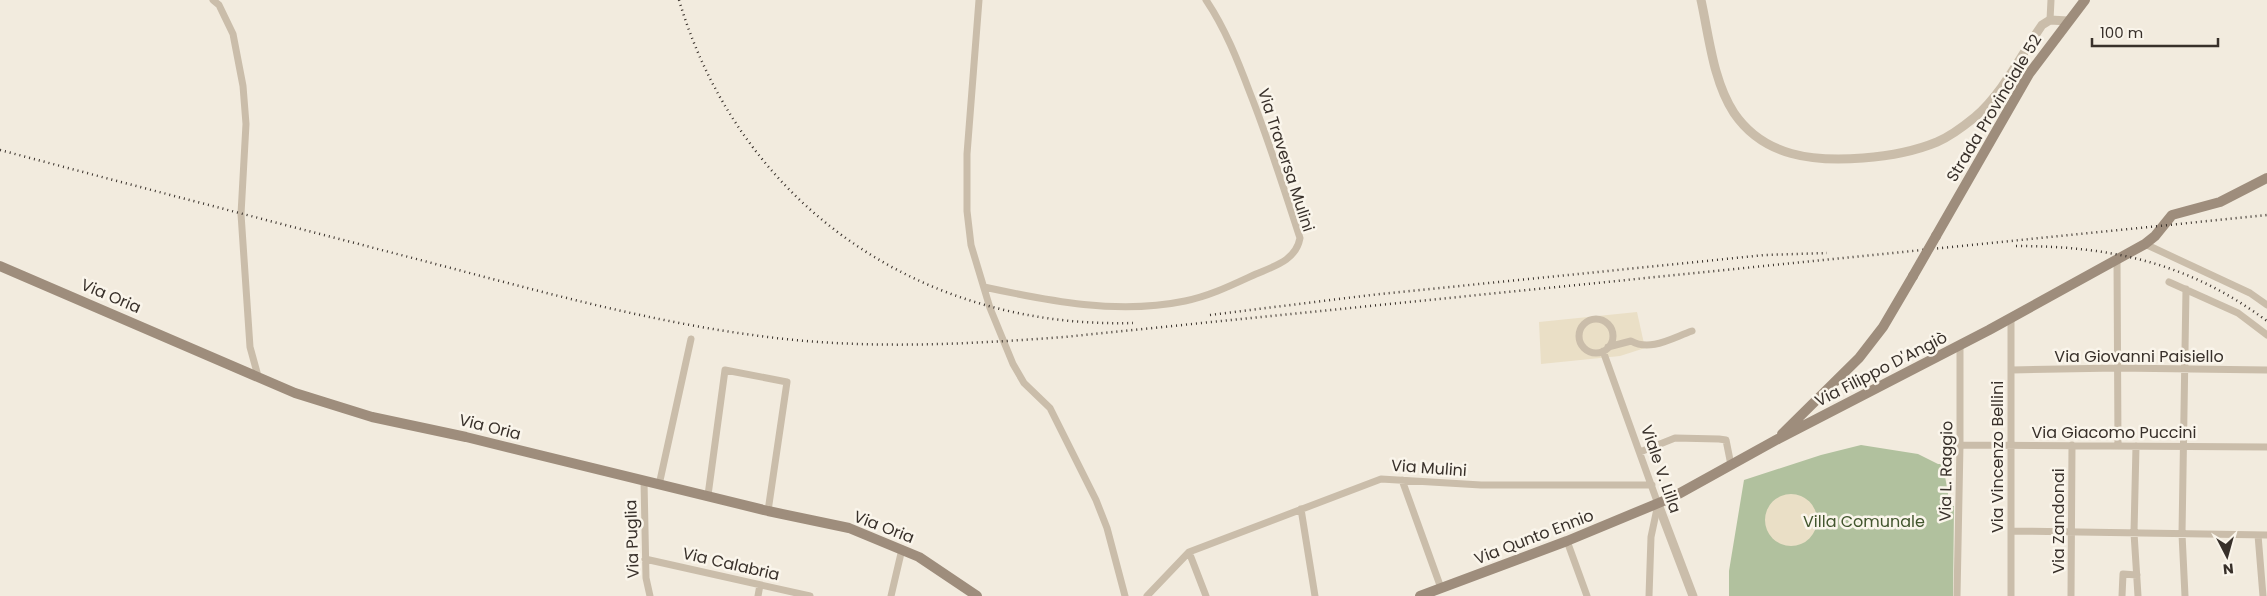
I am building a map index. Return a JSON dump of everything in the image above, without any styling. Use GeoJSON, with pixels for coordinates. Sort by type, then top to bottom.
{"type":"FeatureCollection","features":[{"type":"Feature","properties":{"kind":"main road","name":"Strada Provinciale 52"},"geometry":{"type":"LineString","coordinates":[[1778,439],[1859,358],[1883,327],[2029,74],[2085,0]]}},
{"type":"Feature","properties":{"kind":"main road","name":"Via Filippo D'Angiò"},"geometry":{"type":"LineString","coordinates":[[1658,504],[1778,439],[1960,346],[2117,260],[2155,236],[2172,215],[2220,202],[2267,178]]}},
{"type":"Feature","properties":{"kind":"main road","name":"Via Oria"},"geometry":{"type":"LineString","coordinates":[[0,266],[295,393],[372,417],[466,437],[768,511],[849,528],[919,557],[977,596]]}},
{"type":"Feature","properties":{"kind":"main road","name":"Via Qunto Ennio"},"geometry":{"type":"LineString","coordinates":[[1420,596],[1567,541],[1658,504]]}},
{"type":"Feature","properties":{"kind":"street"},"geometry":{"type":"LineString","coordinates":[[213,0],[219,4],[233,34],[244,86],[246,124],[241,214],[250,347],[258,376]]}},
{"type":"Feature","properties":{"kind":"street"},"geometry":{"type":"LineString","coordinates":[[979,0],[969,126],[966,199],[970,245],[998,331],[1013,364],[1024,382],[1050,408],[1096,500],[1107,528],[1125,596]]}},
{"type":"Feature","properties":{"kind":"street","name":"Via Traversa Mulini"},"geometry":{"type":"LineString","coordinates":[[984,286],[1067,303],[1117,307],[1184,302],[1214,294],[1276,266],[1290,258],[1298,249],[1300,238],[1268,138],[1240,65],[1214,12],[1206,0]]}},
{"type":"Feature","properties":{"kind":"street"},"geometry":{"type":"LineString","coordinates":[[1701,0],[1719,79],[1727,101],[1744,126],[1773,148],[1792,155],[1818,159],[1864,158],[1911,151],[1945,138],[1976,115],[1994,96],[2042,25],[2050,20],[2068,21]]}},
{"type":"Feature","properties":{"kind":"street"},"geometry":{"type":"LineString","coordinates":[[2050,20],[2051,0]]}},
{"type":"Feature","properties":{"kind":"street"},"geometry":{"type":"LineString","coordinates":[[2145,244],[2250,292],[2267,305]]}},
{"type":"Feature","properties":{"kind":"street"},"geometry":{"type":"LineString","coordinates":[[2117,260],[2118,446]]}},
{"type":"Feature","properties":{"kind":"street"},"geometry":{"type":"LineString","coordinates":[[2169,282],[2238,313],[2267,335]]}},
{"type":"Feature","properties":{"kind":"street"},"geometry":{"type":"LineString","coordinates":[[2185,596],[2182,534],[2186,289]]}},
{"type":"Feature","properties":{"kind":"street","name":"Via Vincenzo Bellini"},"geometry":{"type":"LineString","coordinates":[[2011,318],[2011,596]]}},
{"type":"Feature","properties":{"kind":"street"},"geometry":{"type":"LineString","coordinates":[[1605,349],[1612,337],[1612,332],[1606,323],[1596,319],[1586,322],[1582,326],[1579,337],[1583,347],[1592,352],[1605,349],[1631,341],[1638,345],[1649,346],[1692,331]]}},
{"type":"Feature","properties":{"kind":"street"},"geometry":{"type":"LineString","coordinates":[[659,484],[691,339]]}},
{"type":"Feature","properties":{"kind":"street","name":"Via L. Raggio"},"geometry":{"type":"LineString","coordinates":[[1957,596],[1960,346]]}},
{"type":"Feature","properties":{"kind":"street","name":"Viale V. Lilla"},"geometry":{"type":"LineString","coordinates":[[1605,349],[1658,504],[1693,596]]}},
{"type":"Feature","properties":{"kind":"street","name":"Via Giovanni Paisiello"},"geometry":{"type":"LineString","coordinates":[[2012,370],[2117,368],[2267,370]]}},
{"type":"Feature","properties":{"kind":"street"},"geometry":{"type":"LineString","coordinates":[[708,496],[726,370],[787,382],[768,511]]}},
{"type":"Feature","properties":{"kind":"street"},"geometry":{"type":"LineString","coordinates":[[1640,452],[1675,438],[1698,437],[1726,440],[1730,465]]}},
{"type":"Feature","properties":{"kind":"street","name":"Via Giacomo Puccini"},"geometry":{"type":"LineString","coordinates":[[1960,445],[2267,447]]}},
{"type":"Feature","properties":{"kind":"street","name":"Via Zandonai"},"geometry":{"type":"LineString","coordinates":[[2071,596],[2072,446]]}},
{"type":"Feature","properties":{"kind":"street"},"geometry":{"type":"LineString","coordinates":[[2136,446],[2134,533],[2138,596]]}},
{"type":"Feature","properties":{"kind":"street","name":"Via Mulini"},"geometry":{"type":"LineString","coordinates":[[1147,596],[1189,552],[1381,479],[1481,485],[1652,485]]}},
{"type":"Feature","properties":{"kind":"street"},"geometry":{"type":"LineString","coordinates":[[1402,480],[1441,588]]}},
{"type":"Feature","properties":{"kind":"street","name":"Via Puglia"},"geometry":{"type":"LineString","coordinates":[[644,481],[645,558],[650,596]]}},
{"type":"Feature","properties":{"kind":"street"},"geometry":{"type":"LineString","coordinates":[[1649,596],[1651,537],[1658,504]]}},
{"type":"Feature","properties":{"kind":"street"},"geometry":{"type":"LineString","coordinates":[[1301,509],[1315,596]]}},
{"type":"Feature","properties":{"kind":"street"},"geometry":{"type":"LineString","coordinates":[[2011,531],[2267,535]]}},
{"type":"Feature","properties":{"kind":"street"},"geometry":{"type":"LineString","coordinates":[[2258,535],[2263,596]]}},
{"type":"Feature","properties":{"kind":"street"},"geometry":{"type":"LineString","coordinates":[[1567,541],[1588,596]]}},
{"type":"Feature","properties":{"kind":"street"},"geometry":{"type":"LineString","coordinates":[[891,596],[902,549]]}},
{"type":"Feature","properties":{"kind":"street"},"geometry":{"type":"LineString","coordinates":[[1189,552],[1206,596]]}},
{"type":"Feature","properties":{"kind":"street","name":"Via Calabria"},"geometry":{"type":"LineString","coordinates":[[645,558],[810,596]]}},
{"type":"Feature","properties":{"kind":"street"},"geometry":{"type":"LineString","coordinates":[[2122,596],[2123,574],[2137,575]]}},
{"type":"Feature","properties":{"kind":"street"},"geometry":{"type":"LineString","coordinates":[[758,596],[760,585]]}},
{"type":"Feature","properties":{"kind":"green space","name":"Villa Comunale"},"geometry":{"type":"Polygon","coordinates":[[[1861,445],[1918,454],[1938,464],[1943,464],[1950,506],[1954,506],[1953,596],[1729,596],[1729,571],[1744,480],[1821,455],[1861,445]]]}},
{"type":"Feature","properties":{"kind":"shaded area"},"geometry":{"type":"Polygon","coordinates":[[[1637,312],[1645,348],[1620,356],[1541,364],[1539,322],[1637,312]]]}},
{"type":"Feature","properties":{"kind":"shaded area"},"geometry":{"type":"Polygon","coordinates":[[[1791,494],[1801,496],[1809,502],[1815,510],[1817,520],[1815,530],[1809,538],[1801,544],[1791,546],[1781,544],[1773,538],[1767,530],[1765,520],[1767,510],[1773,502],[1781,496],[1791,494]]]}},
{"type":"Feature","properties":{"kind":"railway"},"geometry":{"type":"LineString","coordinates":[[679,0],[707,73],[746,138],[794,194],[849,241],[912,277],[981,304],[1055,319],[1133,323]]}},
{"type":"Feature","properties":{"kind":"railway"},"geometry":{"type":"LineString","coordinates":[[0,150],[605,307],[695,326],[740,333],[785,339],[855,344],[890,345],[994,342],[1064,337],[2267,215]]}},
{"type":"Feature","properties":{"kind":"railway"},"geometry":{"type":"LineString","coordinates":[[2016,246],[2085,250],[2117,254],[2148,262],[2179,272],[2208,285],[2238,301],[2267,321]]}},
{"type":"Feature","properties":{"kind":"railway"},"geometry":{"type":"LineString","coordinates":[[1210,315],[1371,295],[1765,255],[1827,253]]}}]}
